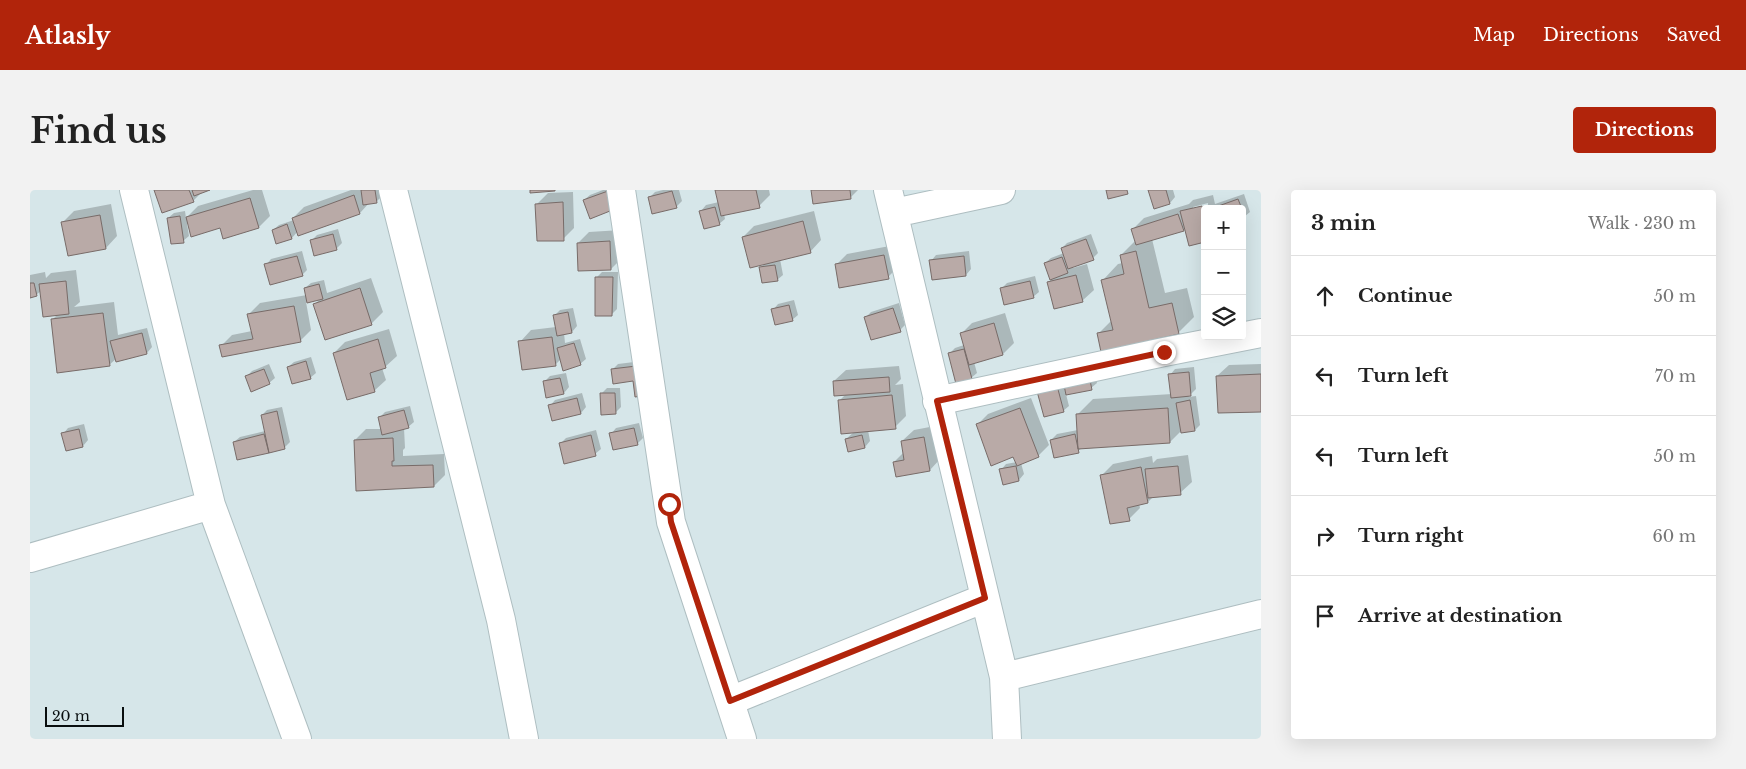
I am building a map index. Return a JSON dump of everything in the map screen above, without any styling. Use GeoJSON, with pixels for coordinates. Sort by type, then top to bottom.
{"type":"FeatureCollection","features":[{"type":"Feature","properties":{"kind":"street"},"geometry":{"type":"LineString","coordinates":[[134,190],[211,504],[297,739]]}},
{"type":"Feature","properties":{"kind":"street"},"geometry":{"type":"LineString","coordinates":[[393,190],[501,620],[524,739]]}},
{"type":"Feature","properties":{"kind":"street"},"geometry":{"type":"LineString","coordinates":[[621,190],[671,522],[742,739]]}},
{"type":"Feature","properties":{"kind":"street"},"geometry":{"type":"LineString","coordinates":[[1000,190],[891,201],[1004,677],[1007,739]]}},
{"type":"Feature","properties":{"kind":"street"},"geometry":{"type":"LineString","coordinates":[[937,401],[1164,352],[1261,334]]}},
{"type":"Feature","properties":{"kind":"street"},"geometry":{"type":"LineString","coordinates":[[30,558],[211,504]]}},
{"type":"Feature","properties":{"kind":"street"},"geometry":{"type":"LineString","coordinates":[[730,701],[985,598]]}},
{"type":"Feature","properties":{"kind":"street"},"geometry":{"type":"LineString","coordinates":[[1004,677],[1261,614]]}},
{"type":"Feature","properties":{"kind":"building"},"geometry":{"type":"Polygon","coordinates":[[[154,190],[189,190],[194,202],[162,213],[154,190]]]}},
{"type":"Feature","properties":{"kind":"building"},"geometry":{"type":"Polygon","coordinates":[[[192,190],[210,190],[194,196],[192,190]]]}},
{"type":"Feature","properties":{"kind":"building"},"geometry":{"type":"Polygon","coordinates":[[[361,190],[375,190],[377,203],[363,205],[361,190]]]}},
{"type":"Feature","properties":{"kind":"building"},"geometry":{"type":"Polygon","coordinates":[[[530,190],[555,190],[555,191],[530,193],[530,190]]]}},
{"type":"Feature","properties":{"kind":"building"},"geometry":{"type":"Polygon","coordinates":[[[715,190],[756,190],[760,208],[721,216],[715,190]]]}},
{"type":"Feature","properties":{"kind":"building"},"geometry":{"type":"Polygon","coordinates":[[[811,190],[850,190],[851,199],[813,204],[811,190]]]}},
{"type":"Feature","properties":{"kind":"building"},"geometry":{"type":"Polygon","coordinates":[[[1106,190],[1127,190],[1128,194],[1108,199],[1106,190]]]}},
{"type":"Feature","properties":{"kind":"building"},"geometry":{"type":"Polygon","coordinates":[[[1148,190],[1166,190],[1170,204],[1154,209],[1148,190]]]}},
{"type":"Feature","properties":{"kind":"building"},"geometry":{"type":"Polygon","coordinates":[[[608,191],[615,209],[590,219],[583,200],[608,191]]]}},
{"type":"Feature","properties":{"kind":"building"},"geometry":{"type":"Polygon","coordinates":[[[672,191],[677,208],[652,214],[648,197],[672,191]]]}},
{"type":"Feature","properties":{"kind":"building"},"geometry":{"type":"Polygon","coordinates":[[[354,195],[360,214],[298,236],[292,218],[354,195]]]}},
{"type":"Feature","properties":{"kind":"building"},"geometry":{"type":"Polygon","coordinates":[[[250,198],[259,228],[223,239],[220,228],[191,237],[186,217],[250,198]]]}},
{"type":"Feature","properties":{"kind":"building"},"geometry":{"type":"Polygon","coordinates":[[[1238,199],[1240,205],[1221,205],[1238,199]]]}},
{"type":"Feature","properties":{"kind":"building"},"geometry":{"type":"Polygon","coordinates":[[[563,202],[564,241],[537,241],[535,204],[563,202]]]}},
{"type":"Feature","properties":{"kind":"building"},"geometry":{"type":"Polygon","coordinates":[[[1201,206],[1201,243],[1189,246],[1180,211],[1201,206]]]}},
{"type":"Feature","properties":{"kind":"building"},"geometry":{"type":"Polygon","coordinates":[[[715,207],[720,225],[704,229],[699,211],[715,207]]]}},
{"type":"Feature","properties":{"kind":"building"},"geometry":{"type":"Polygon","coordinates":[[[1178,214],[1184,231],[1136,245],[1131,229],[1178,214]]]}},
{"type":"Feature","properties":{"kind":"building"},"geometry":{"type":"Polygon","coordinates":[[[100,215],[106,249],[68,256],[61,222],[100,215]]]}},
{"type":"Feature","properties":{"kind":"building"},"geometry":{"type":"Polygon","coordinates":[[[180,216],[184,243],[171,244],[167,218],[180,216]]]}},
{"type":"Feature","properties":{"kind":"building"},"geometry":{"type":"Polygon","coordinates":[[[803,221],[811,253],[750,268],[742,237],[803,221]]]}},
{"type":"Feature","properties":{"kind":"building"},"geometry":{"type":"Polygon","coordinates":[[[287,224],[292,239],[276,244],[272,230],[287,224]]]}},
{"type":"Feature","properties":{"kind":"building"},"geometry":{"type":"Polygon","coordinates":[[[333,234],[337,250],[314,256],[310,240],[333,234]]]}},
{"type":"Feature","properties":{"kind":"building"},"geometry":{"type":"Polygon","coordinates":[[[1086,239],[1094,260],[1068,269],[1061,248],[1086,239]]]}},
{"type":"Feature","properties":{"kind":"building"},"geometry":{"type":"Polygon","coordinates":[[[610,241],[611,270],[578,271],[577,243],[610,241]]]}},
{"type":"Feature","properties":{"kind":"building"},"geometry":{"type":"Polygon","coordinates":[[[1136,251],[1149,308],[1172,303],[1179,334],[1101,352],[1097,333],[1113,330],[1101,280],[1124,274],[1120,255],[1136,251]]]}},
{"type":"Feature","properties":{"kind":"building"},"geometry":{"type":"Polygon","coordinates":[[[884,255],[889,279],[839,288],[835,264],[884,255]]]}},
{"type":"Feature","properties":{"kind":"building"},"geometry":{"type":"Polygon","coordinates":[[[297,256],[303,276],[270,285],[264,264],[297,256]]]}},
{"type":"Feature","properties":{"kind":"building"},"geometry":{"type":"Polygon","coordinates":[[[964,256],[966,276],[932,280],[929,260],[964,256]]]}},
{"type":"Feature","properties":{"kind":"building"},"geometry":{"type":"Polygon","coordinates":[[[1062,257],[1068,273],[1050,280],[1044,263],[1062,257]]]}},
{"type":"Feature","properties":{"kind":"building"},"geometry":{"type":"Polygon","coordinates":[[[775,265],[778,281],[762,283],[759,267],[775,265]]]}},
{"type":"Feature","properties":{"kind":"building"},"geometry":{"type":"Polygon","coordinates":[[[1076,275],[1083,302],[1054,309],[1047,282],[1076,275]]]}},
{"type":"Feature","properties":{"kind":"building"},"geometry":{"type":"Polygon","coordinates":[[[595,277],[613,277],[612,316],[595,316],[595,277]]]}},
{"type":"Feature","properties":{"kind":"building"},"geometry":{"type":"Polygon","coordinates":[[[66,281],[69,314],[43,317],[39,284],[66,281]]]}},
{"type":"Feature","properties":{"kind":"building"},"geometry":{"type":"Polygon","coordinates":[[[1030,281],[1034,298],[1004,305],[1000,288],[1030,281]]]}},
{"type":"Feature","properties":{"kind":"building"},"geometry":{"type":"Polygon","coordinates":[[[30,283],[34,283],[37,296],[30,298],[30,283]]]}},
{"type":"Feature","properties":{"kind":"building"},"geometry":{"type":"Polygon","coordinates":[[[319,284],[323,299],[307,303],[304,288],[319,284]]]}},
{"type":"Feature","properties":{"kind":"building"},"geometry":{"type":"Polygon","coordinates":[[[360,288],[372,325],[325,340],[313,304],[360,288]]]}},
{"type":"Feature","properties":{"kind":"building"},"geometry":{"type":"Polygon","coordinates":[[[789,305],[793,321],[775,325],[771,309],[789,305]]]}},
{"type":"Feature","properties":{"kind":"building"},"geometry":{"type":"Polygon","coordinates":[[[294,306],[301,342],[222,357],[219,345],[253,339],[247,314],[294,306]]]}},
{"type":"Feature","properties":{"kind":"building"},"geometry":{"type":"Polygon","coordinates":[[[893,308],[901,332],[871,340],[864,317],[893,308]]]}},
{"type":"Feature","properties":{"kind":"building"},"geometry":{"type":"Polygon","coordinates":[[[568,312],[572,333],[557,336],[553,315],[568,312]]]}},
{"type":"Feature","properties":{"kind":"building"},"geometry":{"type":"Polygon","coordinates":[[[103,313],[110,366],[57,373],[51,319],[103,313]]]}},
{"type":"Feature","properties":{"kind":"building"},"geometry":{"type":"Polygon","coordinates":[[[994,323],[1003,355],[969,365],[960,333],[994,323]]]}},
{"type":"Feature","properties":{"kind":"building"},"geometry":{"type":"Polygon","coordinates":[[[142,333],[147,354],[116,362],[110,341],[142,333]]]}},
{"type":"Feature","properties":{"kind":"building"},"geometry":{"type":"Polygon","coordinates":[[[552,337],[556,366],[522,370],[518,341],[552,337]]]}},
{"type":"Feature","properties":{"kind":"building"},"geometry":{"type":"Polygon","coordinates":[[[378,339],[386,368],[370,373],[375,392],[347,400],[333,353],[378,339]]]}},
{"type":"Feature","properties":{"kind":"building"},"geometry":{"type":"Polygon","coordinates":[[[574,343],[581,365],[563,371],[557,348],[574,343]]]}},
{"type":"Feature","properties":{"kind":"building"},"geometry":{"type":"Polygon","coordinates":[[[964,349],[972,379],[956,384],[948,353],[964,349]]]}},
{"type":"Feature","properties":{"kind":"building"},"geometry":{"type":"Polygon","coordinates":[[[306,361],[311,379],[292,384],[287,367],[306,361]]]}},
{"type":"Feature","properties":{"kind":"building"},"geometry":{"type":"Polygon","coordinates":[[[645,365],[649,395],[635,397],[633,381],[613,384],[611,369],[645,365]]]}},
{"type":"Feature","properties":{"kind":"building"},"geometry":{"type":"Polygon","coordinates":[[[264,369],[270,384],[251,392],[245,376],[264,369]]]}},
{"type":"Feature","properties":{"kind":"building"},"geometry":{"type":"Polygon","coordinates":[[[1189,372],[1191,396],[1171,398],[1168,374],[1189,372]]]}},
{"type":"Feature","properties":{"kind":"building"},"geometry":{"type":"Polygon","coordinates":[[[1261,374],[1261,412],[1218,413],[1216,376],[1261,374]]]}},
{"type":"Feature","properties":{"kind":"building"},"geometry":{"type":"Polygon","coordinates":[[[1089,375],[1092,390],[1066,395],[1063,380],[1089,375]]]}},
{"type":"Feature","properties":{"kind":"building"},"geometry":{"type":"Polygon","coordinates":[[[889,377],[890,392],[834,396],[833,381],[889,377]]]}},
{"type":"Feature","properties":{"kind":"building"},"geometry":{"type":"Polygon","coordinates":[[[560,378],[564,394],[546,398],[543,381],[560,378]]]}},
{"type":"Feature","properties":{"kind":"building"},"geometry":{"type":"Polygon","coordinates":[[[1055,378],[1064,412],[1044,417],[1035,384],[1055,378]]]}},
{"type":"Feature","properties":{"kind":"building"},"geometry":{"type":"Polygon","coordinates":[[[600,393],[615,393],[616,414],[601,415],[600,393]]]}},
{"type":"Feature","properties":{"kind":"building"},"geometry":{"type":"Polygon","coordinates":[[[892,395],[896,429],[841,434],[838,400],[892,395]]]}},
{"type":"Feature","properties":{"kind":"building"},"geometry":{"type":"Polygon","coordinates":[[[577,398],[581,414],[552,421],[548,405],[577,398]]]}},
{"type":"Feature","properties":{"kind":"building"},"geometry":{"type":"Polygon","coordinates":[[[1190,400],[1195,431],[1181,433],[1176,403],[1190,400]]]}},
{"type":"Feature","properties":{"kind":"building"},"geometry":{"type":"Polygon","coordinates":[[[1020,408],[1039,457],[1017,466],[1013,457],[991,466],[976,424],[1020,408]]]}},
{"type":"Feature","properties":{"kind":"building"},"geometry":{"type":"Polygon","coordinates":[[[1168,408],[1170,443],[1078,449],[1076,414],[1168,408]]]}},
{"type":"Feature","properties":{"kind":"building"},"geometry":{"type":"Polygon","coordinates":[[[404,410],[409,428],[382,435],[378,417],[404,410]]]}},
{"type":"Feature","properties":{"kind":"building"},"geometry":{"type":"Polygon","coordinates":[[[277,411],[285,449],[269,453],[261,415],[277,411]]]}},
{"type":"Feature","properties":{"kind":"building"},"geometry":{"type":"Polygon","coordinates":[[[634,428],[638,445],[613,450],[609,433],[634,428]]]}},
{"type":"Feature","properties":{"kind":"building"},"geometry":{"type":"Polygon","coordinates":[[[79,429],[83,447],[66,451],[61,433],[79,429]]]}},
{"type":"Feature","properties":{"kind":"building"},"geometry":{"type":"Polygon","coordinates":[[[264,434],[269,453],[237,460],[233,442],[264,434]]]}},
{"type":"Feature","properties":{"kind":"building"},"geometry":{"type":"Polygon","coordinates":[[[1075,434],[1079,453],[1054,458],[1050,440],[1075,434]]]}},
{"type":"Feature","properties":{"kind":"building"},"geometry":{"type":"Polygon","coordinates":[[[591,435],[596,456],[564,464],[559,443],[591,435]]]}},
{"type":"Feature","properties":{"kind":"building"},"geometry":{"type":"Polygon","coordinates":[[[862,435],[865,448],[848,452],[845,439],[862,435]]]}},
{"type":"Feature","properties":{"kind":"building"},"geometry":{"type":"Polygon","coordinates":[[[924,437],[930,471],[896,477],[893,462],[904,460],[901,441],[924,437]]]}},
{"type":"Feature","properties":{"kind":"building"},"geometry":{"type":"Polygon","coordinates":[[[393,438],[394,461],[392,461],[392,466],[433,465],[434,487],[356,491],[354,440],[393,438]]]}},
{"type":"Feature","properties":{"kind":"building"},"geometry":{"type":"Polygon","coordinates":[[[1016,466],[1019,481],[1003,485],[999,469],[1016,466]]]}},
{"type":"Feature","properties":{"kind":"building"},"geometry":{"type":"Polygon","coordinates":[[[1178,466],[1181,495],[1148,498],[1145,469],[1178,466]]]}},
{"type":"Feature","properties":{"kind":"building"},"geometry":{"type":"Polygon","coordinates":[[[1141,467],[1148,503],[1127,508],[1130,521],[1110,524],[1100,475],[1141,467]]]}},
{"type":"Feature","properties":{"kind":"route"},"geometry":{"type":"LineString","coordinates":[[669,504],[671,522],[730,701],[985,598],[937,401],[1164,352]]}}]}
